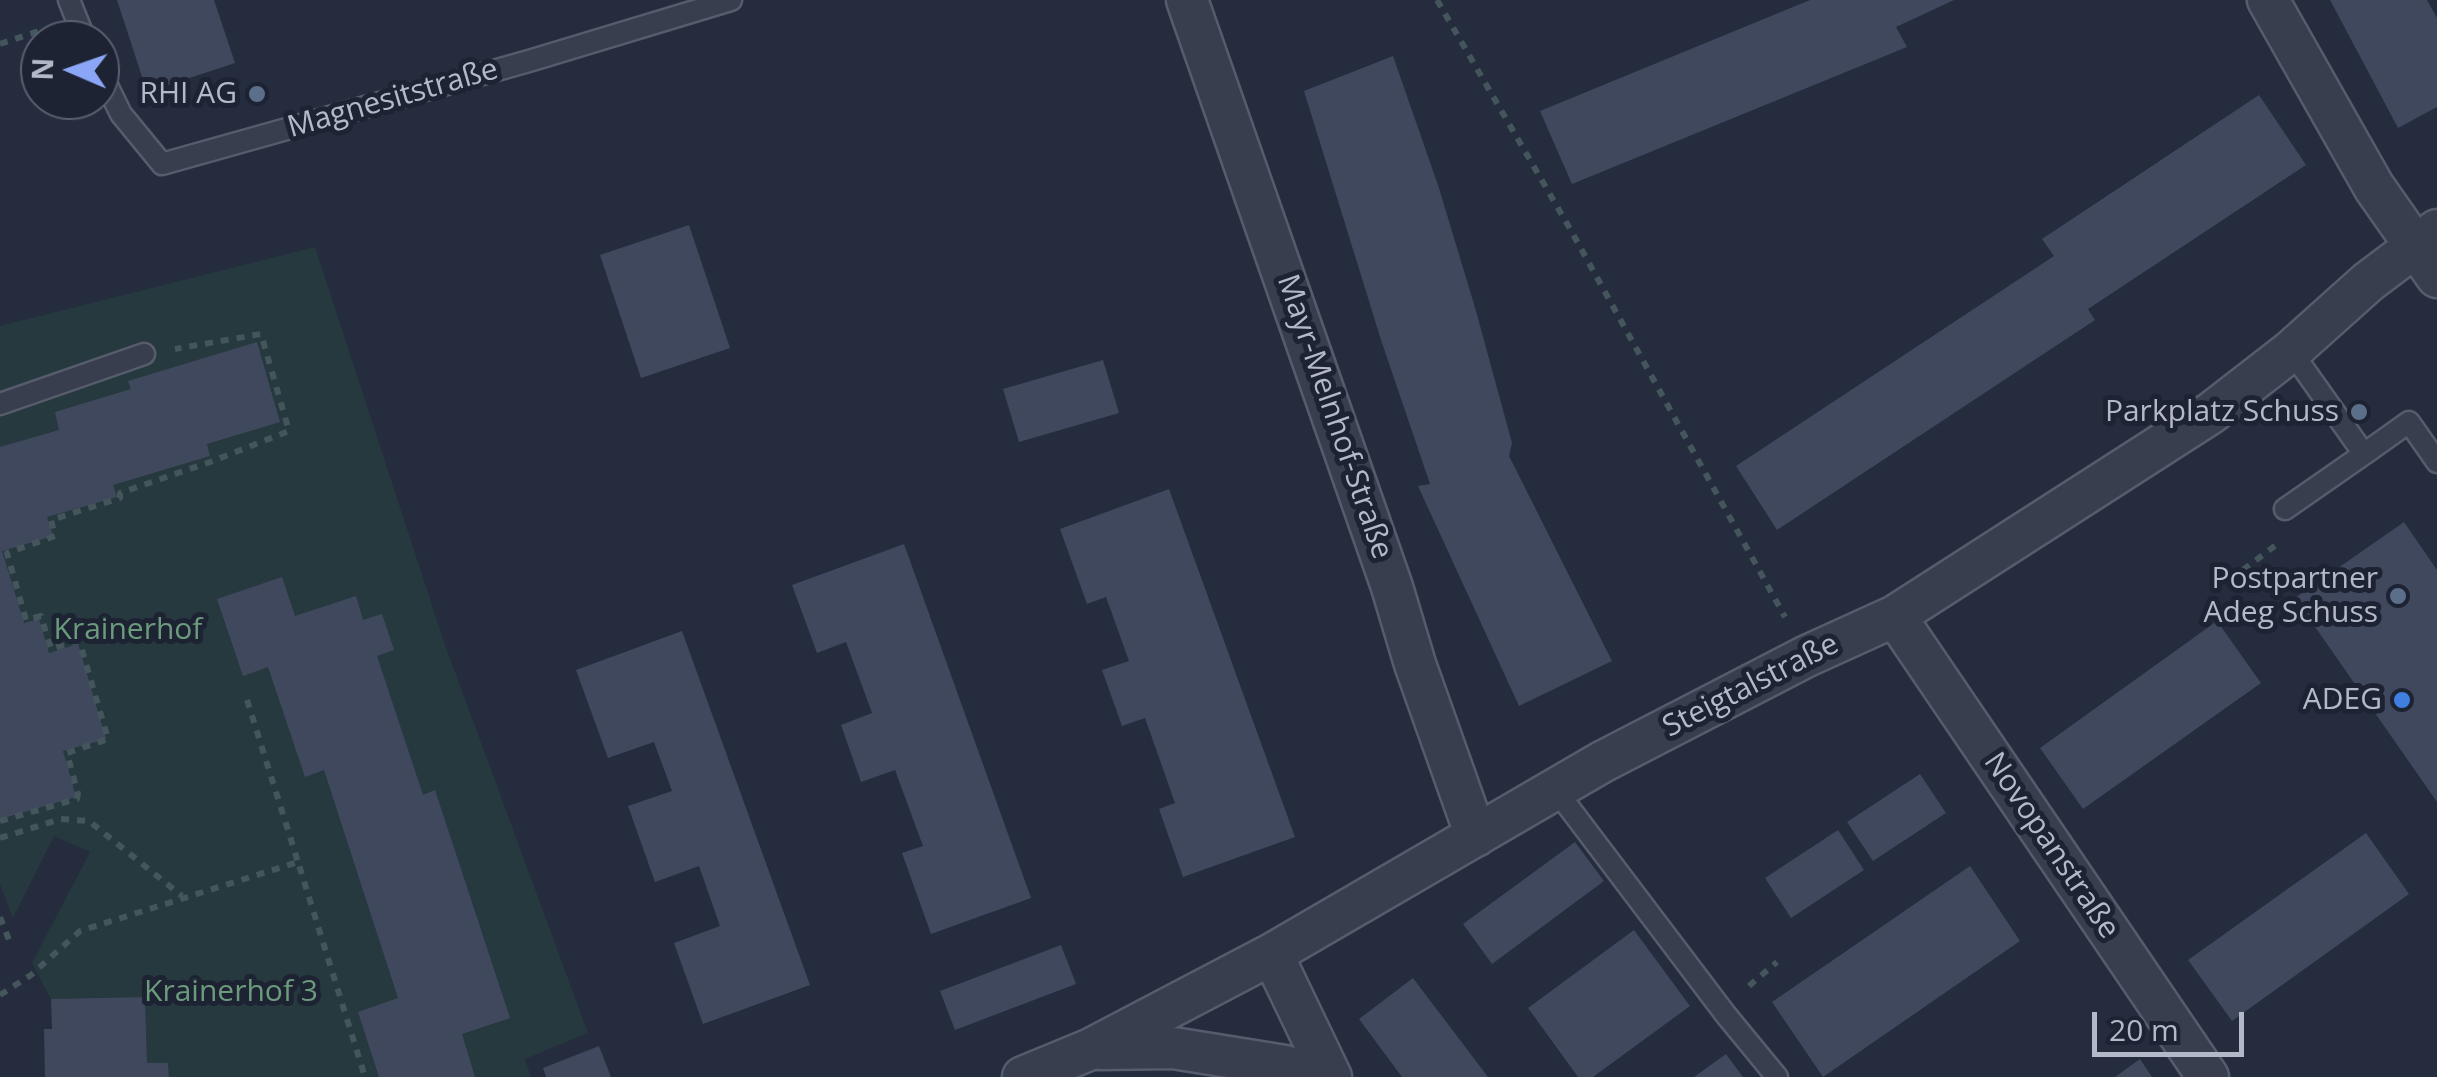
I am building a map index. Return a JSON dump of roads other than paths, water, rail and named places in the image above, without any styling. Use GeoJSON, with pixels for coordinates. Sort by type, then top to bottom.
{"type":"FeatureCollection","features":[{"type":"Feature","properties":{"kind":"street","name":"Mayr-Melnhof-Straße"},"geometry":{"type":"LineString","coordinates":[[1187,0],[1476,836]]}},
{"type":"Feature","properties":{"kind":"street"},"geometry":{"type":"LineString","coordinates":[[2268,0],[2374,187],[2429,252]]}},
{"type":"Feature","properties":{"kind":"street","name":"Steigtalstraße"},"geometry":{"type":"LineString","coordinates":[[1022,1077],[1090,1049],[1272,954],[1602,762],[1807,656],[1896,616],[2211,413],[2291,351],[2368,282],[2429,252]]}},
{"type":"Feature","properties":{"kind":"street","name":"Novopanstraße"},"geometry":{"type":"LineString","coordinates":[[1896,616],[2208,1077]]}},
{"type":"Feature","properties":{"kind":"street"},"geometry":{"type":"LineString","coordinates":[[1272,954],[1331,1077]]}},
{"type":"Feature","properties":{"kind":"street"},"geometry":{"type":"LineString","coordinates":[[1090,1049],[1173,1048],[1285,1066],[1314,1077]]}},
{"type":"Feature","properties":{"kind":"lane","name":"Magnesitstraße"},"geometry":{"type":"LineString","coordinates":[[120,112],[162,164],[731,0]]}},
{"type":"Feature","properties":{"kind":"lane"},"geometry":{"type":"LineString","coordinates":[[2291,351],[2364,454]]}},
{"type":"Feature","properties":{"kind":"lane"},"geometry":{"type":"LineString","coordinates":[[0,404],[144,354]]}},
{"type":"Feature","properties":{"kind":"lane"},"geometry":{"type":"LineString","coordinates":[[2286,509],[2409,422],[2437,462]]}},
{"type":"Feature","properties":{"kind":"lane"},"geometry":{"type":"LineString","coordinates":[[1555,789],[1777,1077]]}},
{"type":"Feature","properties":{"kind":"place","name":"RHI AG"},"geometry":{"type":"Point","coordinates":[257,94]}},
{"type":"Feature","properties":{"kind":"place","name":"Parkplatz Schuss"},"geometry":{"type":"Point","coordinates":[2359,412]}},
{"type":"Feature","properties":{"kind":"place","name":"Postpartner Adeg Schuss"},"geometry":{"type":"Point","coordinates":[2398,596]}},
{"type":"Feature","properties":{"kind":"place","name":"ADEG"},"geometry":{"type":"Point","coordinates":[2402,700]}},
{"type":"Feature","properties":{"kind":"park label","name":"Krainerhof"},"geometry":{"type":"Point","coordinates":[128,630]}},
{"type":"Feature","properties":{"kind":"park label","name":"Krainerhof 3"},"geometry":{"type":"Point","coordinates":[231,992]}}]}
